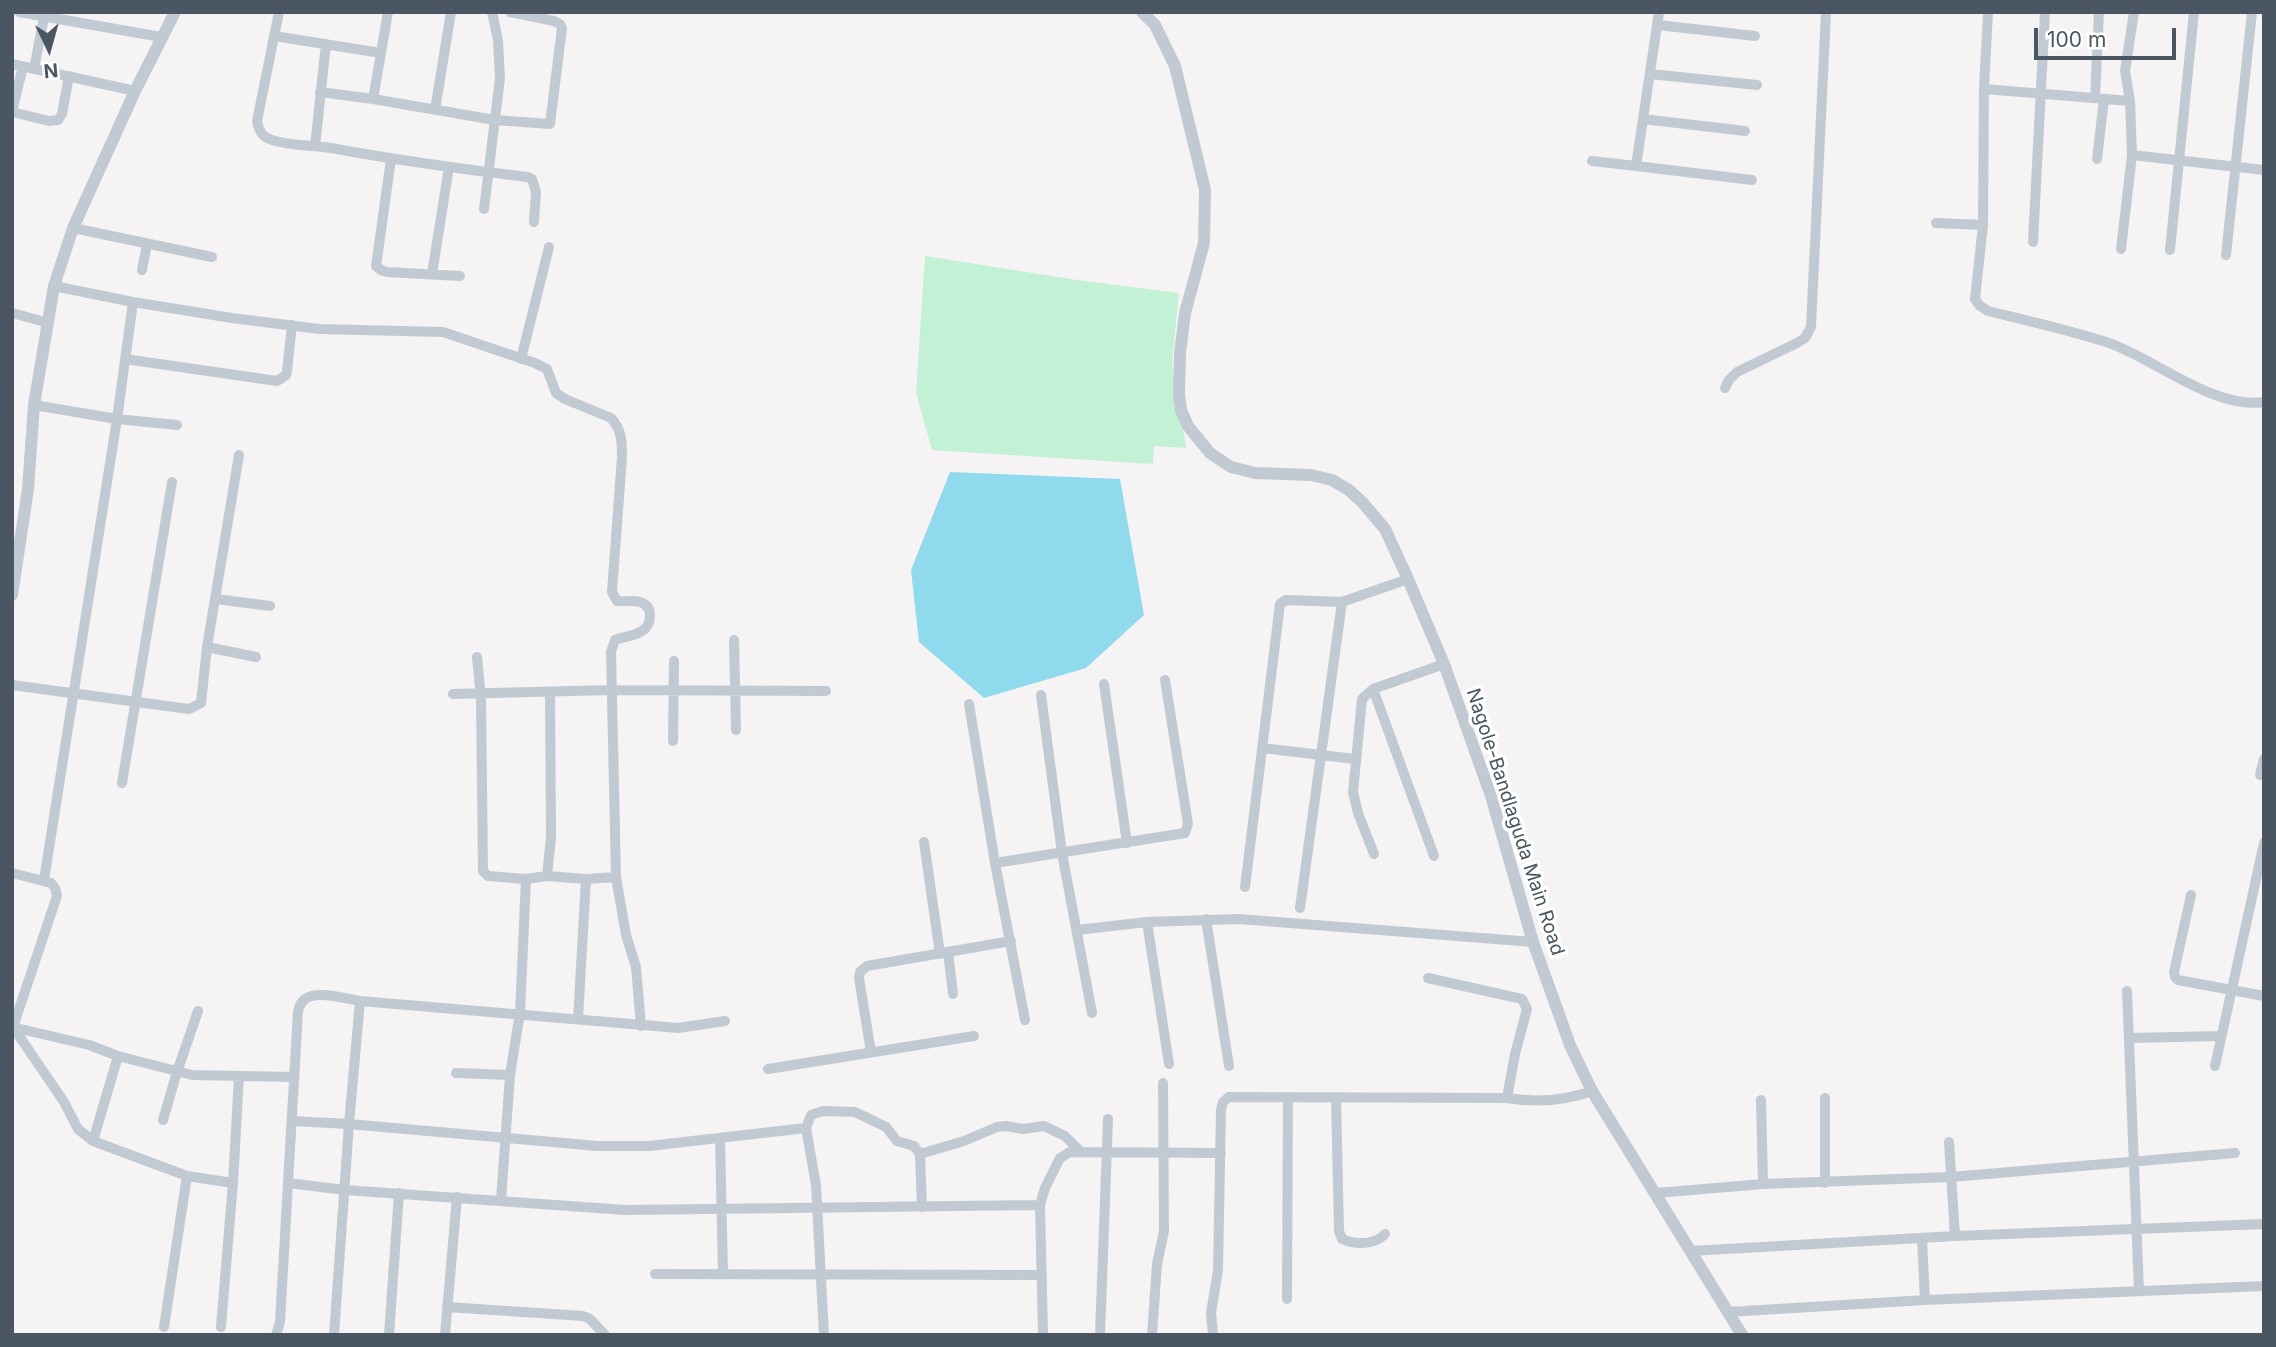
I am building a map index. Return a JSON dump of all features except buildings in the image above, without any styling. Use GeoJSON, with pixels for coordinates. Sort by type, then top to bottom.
{"type":"FeatureCollection","features":[{"type":"Feature","properties":{"kind":"street"},"geometry":{"type":"LineString","coordinates":[[19,12],[161,37]]}},
{"type":"Feature","properties":{"kind":"street"},"geometry":{"type":"LineString","coordinates":[[12,596],[28,489],[34,405],[54,286],[73,228],[135,91],[175,12]]}},
{"type":"Feature","properties":{"kind":"street"},"geometry":{"type":"LineString","coordinates":[[279,12],[257,121],[260,132],[274,141],[532,179],[536,192],[534,222]]}},
{"type":"Feature","properties":{"kind":"street"},"geometry":{"type":"LineString","coordinates":[[373,99],[388,12]]}},
{"type":"Feature","properties":{"kind":"street"},"geometry":{"type":"LineString","coordinates":[[435,110],[451,12]]}},
{"type":"Feature","properties":{"kind":"street"},"geometry":{"type":"LineString","coordinates":[[484,209],[500,78],[498,40],[492,12]]}},
{"type":"Feature","properties":{"kind":"street"},"geometry":{"type":"LineString","coordinates":[[320,92],[495,120],[547,124],[551,121],[562,28],[554,21],[510,12]]}},
{"type":"Feature","properties":{"kind":"street","name":"Nagole-Bandlaguda Main Road"},"geometry":{"type":"LineString","coordinates":[[1142,12],[1155,25],[1175,65],[1205,190],[1204,243],[1185,313],[1180,353],[1179,394],[1181,410],[1188,426],[1210,453],[1231,467],[1275,475],[1311,475],[1332,480],[1349,490],[1385,529],[1444,664],[1491,796],[1533,942],[1566,1033],[1592,1091],[1742,1335]]}},
{"type":"Feature","properties":{"kind":"street"},"geometry":{"type":"LineString","coordinates":[[1636,166],[1659,12]]}},
{"type":"Feature","properties":{"kind":"street"},"geometry":{"type":"LineString","coordinates":[[1725,388],[1737,372],[1797,343],[1805,338],[1811,327],[1826,12]]}},
{"type":"Feature","properties":{"kind":"street"},"geometry":{"type":"LineString","coordinates":[[1988,12],[1984,89],[1983,225],[1975,299],[1979,305],[1988,311],[2111,344],[2229,400],[2244,404],[2264,402]]}},
{"type":"Feature","properties":{"kind":"street"},"geometry":{"type":"LineString","coordinates":[[2033,242],[2045,12]]}},
{"type":"Feature","properties":{"kind":"street"},"geometry":{"type":"LineString","coordinates":[[2097,159],[2099,12]]}},
{"type":"Feature","properties":{"kind":"street"},"geometry":{"type":"LineString","coordinates":[[2121,249],[2132,155],[2130,101],[2125,71],[2134,12]]}},
{"type":"Feature","properties":{"kind":"street"},"geometry":{"type":"LineString","coordinates":[[2170,250],[2194,12]]}},
{"type":"Feature","properties":{"kind":"street"},"geometry":{"type":"LineString","coordinates":[[2226,255],[2252,12]]}},
{"type":"Feature","properties":{"kind":"street"},"geometry":{"type":"LineString","coordinates":[[34,69],[44,17]]}},
{"type":"Feature","properties":{"kind":"street"},"geometry":{"type":"LineString","coordinates":[[1658,25],[1755,36]]}},
{"type":"Feature","properties":{"kind":"street"},"geometry":{"type":"LineString","coordinates":[[274,36],[381,53]]}},
{"type":"Feature","properties":{"kind":"street"},"geometry":{"type":"LineString","coordinates":[[314,146],[326,44]]}},
{"type":"Feature","properties":{"kind":"street"},"geometry":{"type":"LineString","coordinates":[[69,76],[62,114],[58,120],[49,121],[12,112],[18,65],[34,69],[69,76],[135,91]]}},
{"type":"Feature","properties":{"kind":"street"},"geometry":{"type":"LineString","coordinates":[[1650,74],[1757,85]]}},
{"type":"Feature","properties":{"kind":"street"},"geometry":{"type":"LineString","coordinates":[[1984,89],[2130,101]]}},
{"type":"Feature","properties":{"kind":"street"},"geometry":{"type":"LineString","coordinates":[[1643,119],[1745,131]]}},
{"type":"Feature","properties":{"kind":"street"},"geometry":{"type":"LineString","coordinates":[[2132,155],[2264,170]]}},
{"type":"Feature","properties":{"kind":"street"},"geometry":{"type":"LineString","coordinates":[[391,159],[376,266],[387,272],[460,276]]}},
{"type":"Feature","properties":{"kind":"street"},"geometry":{"type":"LineString","coordinates":[[1592,161],[1752,180]]}},
{"type":"Feature","properties":{"kind":"street"},"geometry":{"type":"LineString","coordinates":[[432,274],[449,167]]}},
{"type":"Feature","properties":{"kind":"street"},"geometry":{"type":"LineString","coordinates":[[1936,223],[1983,225]]}},
{"type":"Feature","properties":{"kind":"street"},"geometry":{"type":"LineString","coordinates":[[73,228],[212,257]]}},
{"type":"Feature","properties":{"kind":"street"},"geometry":{"type":"LineString","coordinates":[[142,270],[147,244]]}},
{"type":"Feature","properties":{"kind":"street"},"geometry":{"type":"LineString","coordinates":[[521,359],[549,247]]}},
{"type":"Feature","properties":{"kind":"street"},"geometry":{"type":"LineString","coordinates":[[54,286],[133,302],[292,325],[443,332],[547,369],[556,393],[611,418],[620,430],[622,457],[612,592],[617,601],[645,605],[650,617],[647,627],[641,632],[615,640],[612,644],[616,877],[626,935],[636,967],[635,984],[641,1026]]}},
{"type":"Feature","properties":{"kind":"street"},"geometry":{"type":"LineString","coordinates":[[44,880],[133,302]]}},
{"type":"Feature","properties":{"kind":"street"},"geometry":{"type":"LineString","coordinates":[[12,313],[49,323]]}},
{"type":"Feature","properties":{"kind":"street"},"geometry":{"type":"LineString","coordinates":[[125,359],[277,381],[286,375],[292,325]]}},
{"type":"Feature","properties":{"kind":"street"},"geometry":{"type":"LineString","coordinates":[[34,405],[117,419],[177,425]]}},
{"type":"Feature","properties":{"kind":"street"},"geometry":{"type":"LineString","coordinates":[[12,685],[189,709],[197,706],[202,698],[207,647],[239,454]]}},
{"type":"Feature","properties":{"kind":"street"},"geometry":{"type":"LineString","coordinates":[[122,783],[172,482]]}},
{"type":"Feature","properties":{"kind":"street"},"geometry":{"type":"LineString","coordinates":[[1245,887],[1280,604],[1286,600],[1342,602],[1408,579]]}},
{"type":"Feature","properties":{"kind":"street"},"geometry":{"type":"LineString","coordinates":[[216,599],[270,606]]}},
{"type":"Feature","properties":{"kind":"street"},"geometry":{"type":"LineString","coordinates":[[1300,908],[1342,602]]}},
{"type":"Feature","properties":{"kind":"street"},"geometry":{"type":"LineString","coordinates":[[734,640],[736,730]]}},
{"type":"Feature","properties":{"kind":"street"},"geometry":{"type":"LineString","coordinates":[[207,647],[256,657]]}},
{"type":"Feature","properties":{"kind":"street"},"geometry":{"type":"LineString","coordinates":[[477,657],[483,871],[488,876],[526,879],[547,876],[586,879],[616,877]]}},
{"type":"Feature","properties":{"kind":"street"},"geometry":{"type":"LineString","coordinates":[[673,741],[674,661]]}},
{"type":"Feature","properties":{"kind":"street"},"geometry":{"type":"LineString","coordinates":[[1374,854],[1354,800],[1355,759],[1362,699],[1373,689],[1444,664]]}},
{"type":"Feature","properties":{"kind":"street"},"geometry":{"type":"LineString","coordinates":[[995,863],[1185,833],[1188,829],[1165,680]]}},
{"type":"Feature","properties":{"kind":"street"},"geometry":{"type":"LineString","coordinates":[[1104,684],[1127,843]]}},
{"type":"Feature","properties":{"kind":"street"},"geometry":{"type":"LineString","coordinates":[[1373,689],[1434,856]]}},
{"type":"Feature","properties":{"kind":"street"},"geometry":{"type":"LineString","coordinates":[[453,694],[611,690],[826,691]]}},
{"type":"Feature","properties":{"kind":"street"},"geometry":{"type":"LineString","coordinates":[[547,876],[551,837],[550,693]]}},
{"type":"Feature","properties":{"kind":"street"},"geometry":{"type":"LineString","coordinates":[[1041,695],[1062,853],[1092,1013]]}},
{"type":"Feature","properties":{"kind":"street"},"geometry":{"type":"LineString","coordinates":[[970,704],[995,863],[1025,1020]]}},
{"type":"Feature","properties":{"kind":"street"},"geometry":{"type":"LineString","coordinates":[[1262,748],[1355,759]]}},
{"type":"Feature","properties":{"kind":"street"},"geometry":{"type":"LineString","coordinates":[[2260,775],[2264,759]]}},
{"type":"Feature","properties":{"kind":"street"},"geometry":{"type":"LineString","coordinates":[[924,842],[953,994]]}},
{"type":"Feature","properties":{"kind":"street"},"geometry":{"type":"LineString","coordinates":[[2215,1066],[2264,843]]}},
{"type":"Feature","properties":{"kind":"street"},"geometry":{"type":"LineString","coordinates":[[12,873],[51,883],[57,896],[13,1027]]}},
{"type":"Feature","properties":{"kind":"street"},"geometry":{"type":"LineString","coordinates":[[501,1200],[510,1075],[520,1013],[526,879]]}},
{"type":"Feature","properties":{"kind":"street"},"geometry":{"type":"LineString","coordinates":[[578,1019],[586,879]]}},
{"type":"Feature","properties":{"kind":"street"},"geometry":{"type":"LineString","coordinates":[[2191,895],[2174,975],[2178,981],[2264,996]]}},
{"type":"Feature","properties":{"kind":"street"},"geometry":{"type":"LineString","coordinates":[[1077,930],[1206,919],[1274,921],[1533,942]]}},
{"type":"Feature","properties":{"kind":"street"},"geometry":{"type":"LineString","coordinates":[[1206,919],[1230,1066]]}},
{"type":"Feature","properties":{"kind":"street"},"geometry":{"type":"LineString","coordinates":[[1147,922],[1169,1064]]}},
{"type":"Feature","properties":{"kind":"street"},"geometry":{"type":"LineString","coordinates":[[871,1052],[860,972],[867,966],[1011,941]]}},
{"type":"Feature","properties":{"kind":"street"},"geometry":{"type":"LineString","coordinates":[[1428,978],[1522,999],[1527,1009],[1507,1098]]}},
{"type":"Feature","properties":{"kind":"street"},"geometry":{"type":"LineString","coordinates":[[2127,991],[2139,1291]]}},
{"type":"Feature","properties":{"kind":"street"},"geometry":{"type":"LineString","coordinates":[[276,1335],[280,1322],[298,1012],[303,1000],[308,996],[641,1026],[677,1028],[724,1021]]}},
{"type":"Feature","properties":{"kind":"street"},"geometry":{"type":"LineString","coordinates":[[334,1335],[360,1001]]}},
{"type":"Feature","properties":{"kind":"street"},"geometry":{"type":"LineString","coordinates":[[163,1120],[198,1012]]}},
{"type":"Feature","properties":{"kind":"street"},"geometry":{"type":"LineString","coordinates":[[13,1027],[203,1077],[294,1077]]}},
{"type":"Feature","properties":{"kind":"street"},"geometry":{"type":"LineString","coordinates":[[13,1027],[64,1102],[78,1129],[93,1141],[187,1176],[233,1183]]}},
{"type":"Feature","properties":{"kind":"street"},"geometry":{"type":"LineString","coordinates":[[768,1069],[974,1036]]}},
{"type":"Feature","properties":{"kind":"street"},"geometry":{"type":"LineString","coordinates":[[2130,1038],[2221,1036]]}},
{"type":"Feature","properties":{"kind":"street"},"geometry":{"type":"LineString","coordinates":[[93,1141],[118,1056]]}},
{"type":"Feature","properties":{"kind":"street"},"geometry":{"type":"LineString","coordinates":[[456,1073],[510,1075]]}},
{"type":"Feature","properties":{"kind":"street"},"geometry":{"type":"LineString","coordinates":[[221,1327],[239,1076]]}},
{"type":"Feature","properties":{"kind":"street"},"geometry":{"type":"LineString","coordinates":[[1152,1335],[1157,1264],[1164,1231],[1163,1083]]}},
{"type":"Feature","properties":{"kind":"street"},"geometry":{"type":"LineString","coordinates":[[1213,1335],[1211,1313],[1218,1270],[1223,1102],[1229,1097],[1507,1098],[1524,1101],[1572,1098],[1592,1091]]}},
{"type":"Feature","properties":{"kind":"street"},"geometry":{"type":"LineString","coordinates":[[1287,1299],[1288,1097]]}},
{"type":"Feature","properties":{"kind":"street"},"geometry":{"type":"LineString","coordinates":[[1336,1097],[1339,1231],[1342,1239],[1349,1242],[1375,1242],[1385,1234]]}},
{"type":"Feature","properties":{"kind":"street"},"geometry":{"type":"LineString","coordinates":[[1825,1098],[1825,1183]]}},
{"type":"Feature","properties":{"kind":"street"},"geometry":{"type":"LineString","coordinates":[[1761,1100],[1763,1184]]}},
{"type":"Feature","properties":{"kind":"street"},"geometry":{"type":"LineString","coordinates":[[824,1335],[816,1185],[806,1128],[811,1115],[823,1111],[855,1112],[886,1127],[897,1141],[914,1146],[920,1154],[922,1206]]}},
{"type":"Feature","properties":{"kind":"street"},"geometry":{"type":"LineString","coordinates":[[1100,1335],[1108,1119]]}},
{"type":"Feature","properties":{"kind":"street"},"geometry":{"type":"LineString","coordinates":[[292,1121],[597,1146],[649,1146],[806,1128]]}},
{"type":"Feature","properties":{"kind":"street"},"geometry":{"type":"LineString","coordinates":[[920,1154],[1006,1126],[1023,1129],[1044,1126],[1065,1136],[1080,1151]]}},
{"type":"Feature","properties":{"kind":"street"},"geometry":{"type":"LineString","coordinates":[[720,1139],[723,1273]]}},
{"type":"Feature","properties":{"kind":"street"},"geometry":{"type":"LineString","coordinates":[[1949,1142],[1955,1236]]}},
{"type":"Feature","properties":{"kind":"street"},"geometry":{"type":"LineString","coordinates":[[1043,1335],[1040,1205],[1060,1158],[1070,1152],[1080,1151],[1220,1153]]}},
{"type":"Feature","properties":{"kind":"street"},"geometry":{"type":"LineString","coordinates":[[1656,1193],[1763,1184],[1951,1177],[2235,1153]]}},
{"type":"Feature","properties":{"kind":"street"},"geometry":{"type":"LineString","coordinates":[[164,1327],[187,1176]]}},
{"type":"Feature","properties":{"kind":"street"},"geometry":{"type":"LineString","coordinates":[[288,1184],[625,1210],[1040,1205]]}},
{"type":"Feature","properties":{"kind":"street"},"geometry":{"type":"LineString","coordinates":[[389,1335],[399,1193]]}},
{"type":"Feature","properties":{"kind":"street"},"geometry":{"type":"LineString","coordinates":[[445,1335],[457,1197]]}},
{"type":"Feature","properties":{"kind":"street"},"geometry":{"type":"LineString","coordinates":[[1691,1251],[1955,1236],[2264,1224]]}},
{"type":"Feature","properties":{"kind":"street"},"geometry":{"type":"LineString","coordinates":[[1922,1238],[1926,1300]]}},
{"type":"Feature","properties":{"kind":"street"},"geometry":{"type":"LineString","coordinates":[[655,1274],[1042,1275]]}},
{"type":"Feature","properties":{"kind":"street"},"geometry":{"type":"LineString","coordinates":[[1728,1312],[1926,1300],[2264,1286]]}},
{"type":"Feature","properties":{"kind":"street"},"geometry":{"type":"LineString","coordinates":[[447,1307],[583,1316],[605,1335]]}},
{"type":"Feature","properties":{"kind":"green space"},"geometry":{"type":"Polygon","coordinates":[[[925,256],[1179,293],[1172,363],[1186,448],[1154,446],[1153,464],[932,450],[916,393],[925,256]]]}},
{"type":"Feature","properties":{"kind":"water"},"geometry":{"type":"Polygon","coordinates":[[[950,472],[1120,479],[1144,615],[1086,668],[984,698],[919,642],[911,570],[950,472]]]}}]}
